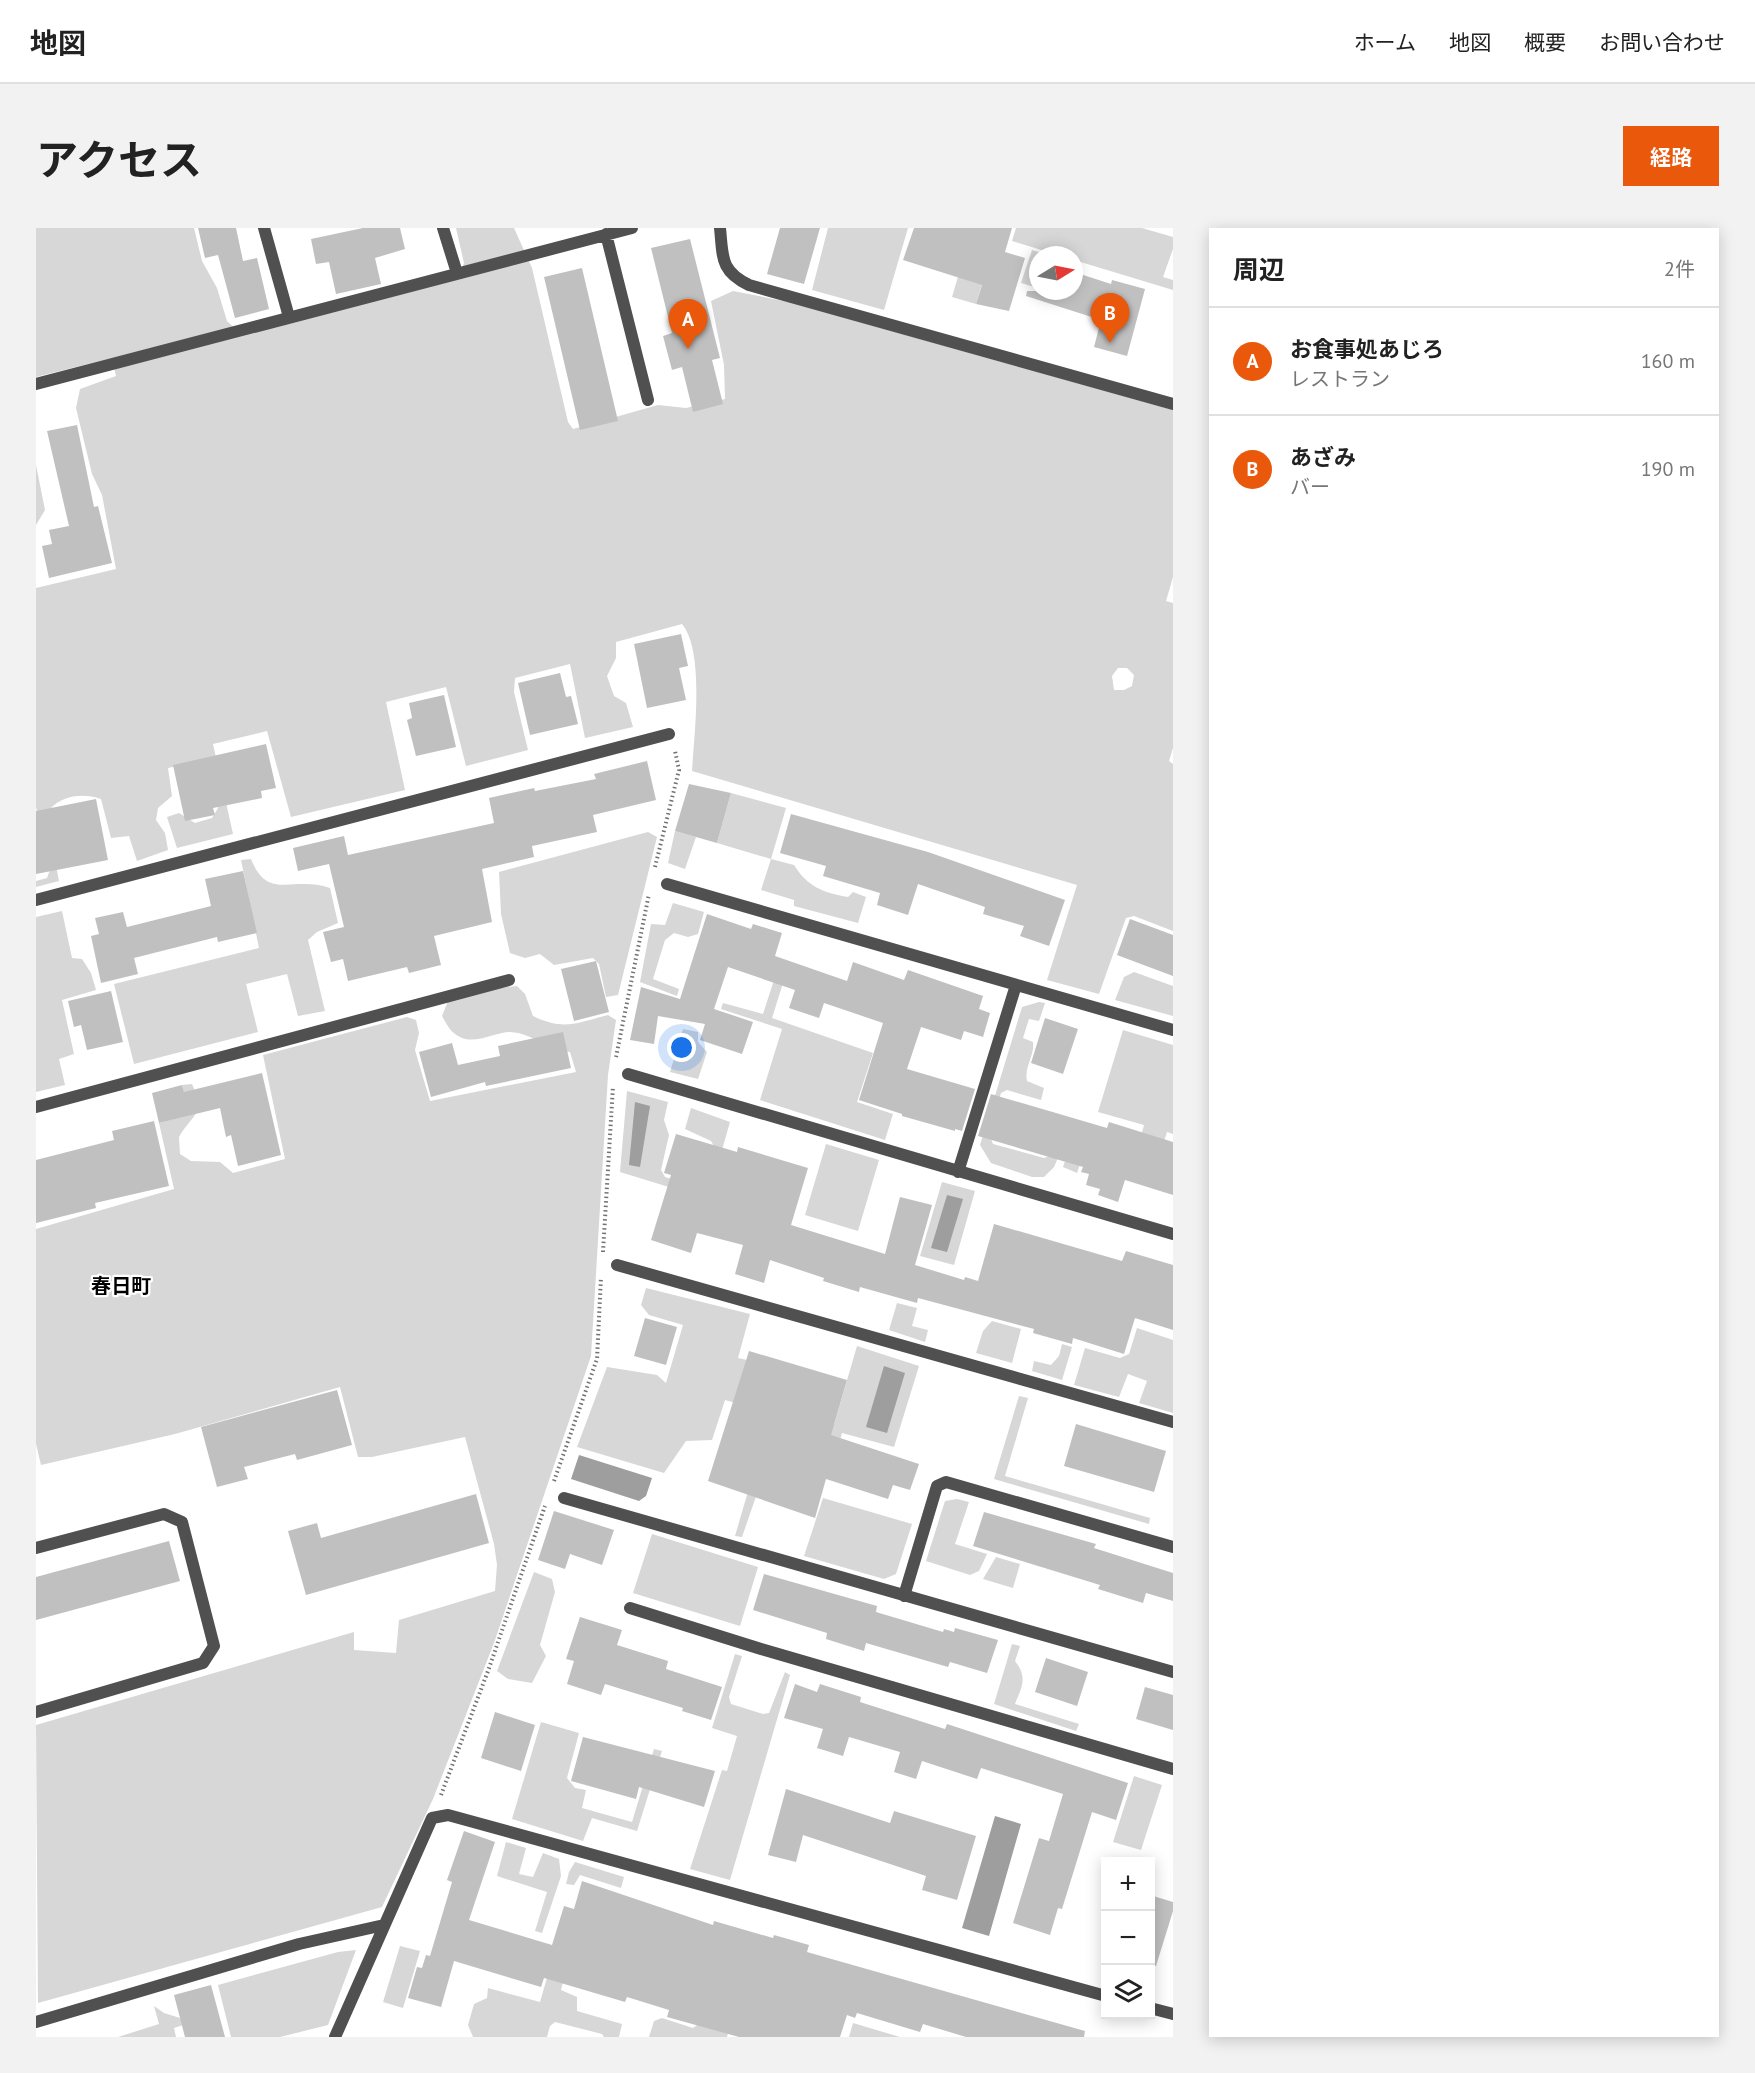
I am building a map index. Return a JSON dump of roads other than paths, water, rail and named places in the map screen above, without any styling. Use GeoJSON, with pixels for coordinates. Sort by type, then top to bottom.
{"type":"FeatureCollection","features":[{"type":"Feature","properties":{"kind":"street"},"geometry":{"type":"LineString","coordinates":[[264,228],[289,317]]}},
{"type":"Feature","properties":{"kind":"street"},"geometry":{"type":"LineString","coordinates":[[443,228],[457,273]]}},
{"type":"Feature","properties":{"kind":"street"},"geometry":{"type":"LineString","coordinates":[[36,384],[632,228]]}},
{"type":"Feature","properties":{"kind":"street"},"geometry":{"type":"LineString","coordinates":[[720,228],[723,261],[732,277],[749,285],[1173,405]]}},
{"type":"Feature","properties":{"kind":"street"},"geometry":{"type":"LineString","coordinates":[[606,234],[648,400]]}},
{"type":"Feature","properties":{"kind":"street"},"geometry":{"type":"LineString","coordinates":[[36,900],[669,734]]}},
{"type":"Feature","properties":{"kind":"street"},"geometry":{"type":"LineString","coordinates":[[667,884],[1173,1030]]}},
{"type":"Feature","properties":{"kind":"street"},"geometry":{"type":"LineString","coordinates":[[36,1107],[509,980]]}},
{"type":"Feature","properties":{"kind":"street"},"geometry":{"type":"LineString","coordinates":[[958,1172],[1016,985]]}},
{"type":"Feature","properties":{"kind":"street"},"geometry":{"type":"LineString","coordinates":[[628,1074],[1173,1234]]}},
{"type":"Feature","properties":{"kind":"street"},"geometry":{"type":"LineString","coordinates":[[617,1265],[1173,1422]]}},
{"type":"Feature","properties":{"kind":"street"},"geometry":{"type":"LineString","coordinates":[[904,1596],[937,1486],[946,1482],[1173,1547]]}},
{"type":"Feature","properties":{"kind":"street"},"geometry":{"type":"LineString","coordinates":[[564,1498],[1173,1672]]}},
{"type":"Feature","properties":{"kind":"street"},"geometry":{"type":"LineString","coordinates":[[36,1548],[164,1514],[182,1522],[214,1646],[202,1663],[36,1712]]}},
{"type":"Feature","properties":{"kind":"street"},"geometry":{"type":"LineString","coordinates":[[630,1608],[761,1649],[1173,1769]]}},
{"type":"Feature","properties":{"kind":"street"},"geometry":{"type":"LineString","coordinates":[[335,2037],[432,1818],[448,1815],[1101,1995]]}},
{"type":"Feature","properties":{"kind":"street"},"geometry":{"type":"LineString","coordinates":[[36,2022],[299,1944],[384,1925]]}},
{"type":"Feature","properties":{"kind":"street"},"geometry":{"type":"LineString","coordinates":[[1155,2009],[1173,2014]]}},
{"type":"Feature","properties":{"kind":"place","name":"あざみ"},"geometry":{"type":"Point","coordinates":[1110,343]}},
{"type":"Feature","properties":{"kind":"place","name":"お食事処あじろ"},"geometry":{"type":"Point","coordinates":[688,349]}},
{"type":"Feature","properties":{"kind":"district","name":"春日町"},"geometry":{"type":"Point","coordinates":[121,1286]}}]}
